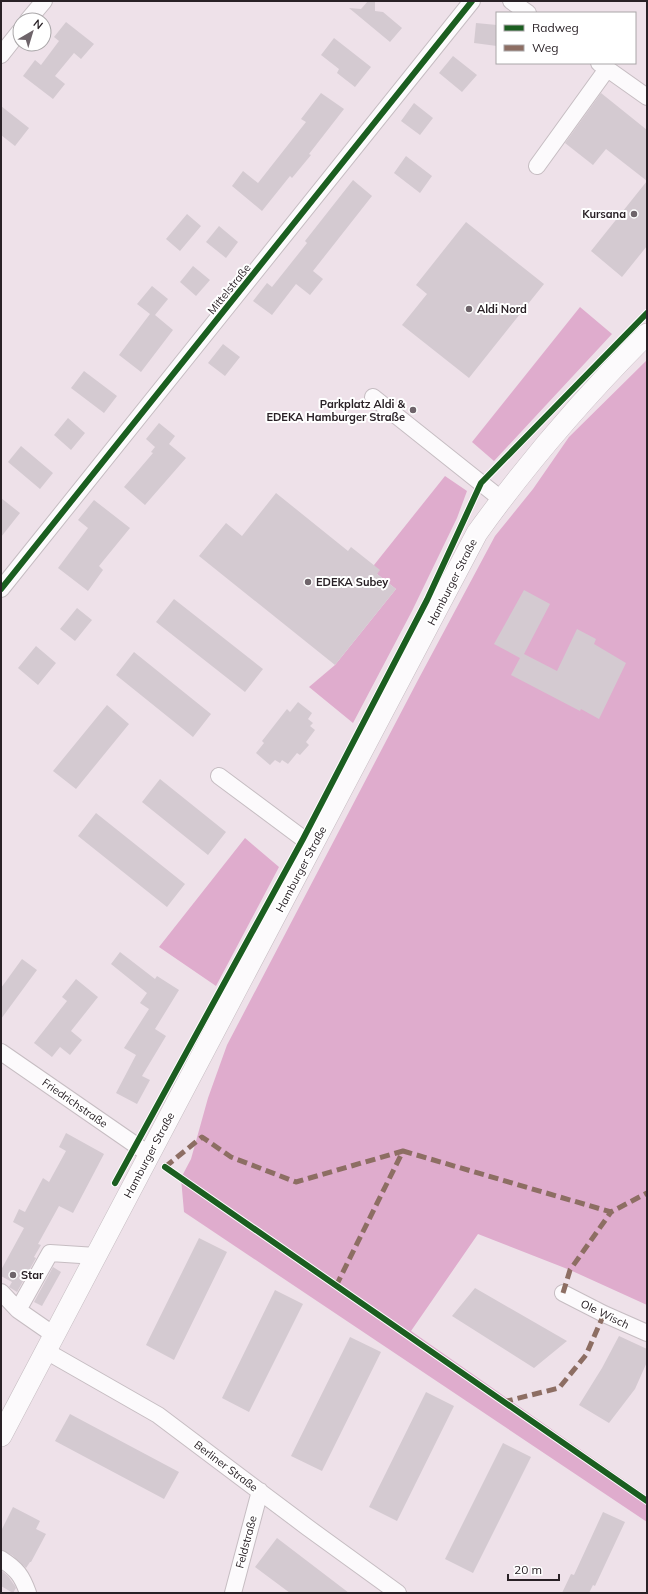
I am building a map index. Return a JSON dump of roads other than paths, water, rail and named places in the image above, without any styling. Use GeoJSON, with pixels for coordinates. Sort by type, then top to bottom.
{"type":"FeatureCollection","features":[{"type":"Feature","properties":{"kind":"main road","name":"Hamburger Straße"},"geometry":{"type":"LineString","coordinates":[[1,1436],[477,533],[501,499],[540,450],[647,334]]}},
{"type":"Feature","properties":{"kind":"street"},"geometry":{"type":"LineString","coordinates":[[35,12],[44,1]]}},
{"type":"Feature","properties":{"kind":"street","name":"Mittelstraße"},"geometry":{"type":"LineString","coordinates":[[1,589],[472,1]]}},
{"type":"Feature","properties":{"kind":"street"},"geometry":{"type":"LineString","coordinates":[[511,1],[527,12]]}},
{"type":"Feature","properties":{"kind":"street"},"geometry":{"type":"LineString","coordinates":[[1,55],[12,41]]}},
{"type":"Feature","properties":{"kind":"street"},"geometry":{"type":"LineString","coordinates":[[537,166],[603,66],[647,97]]}},
{"type":"Feature","properties":{"kind":"street"},"geometry":{"type":"LineString","coordinates":[[373,397],[501,499]]}},
{"type":"Feature","properties":{"kind":"street"},"geometry":{"type":"LineString","coordinates":[[219,776],[313,846]]}},
{"type":"Feature","properties":{"kind":"street","name":"Friedrichstraße"},"geometry":{"type":"LineString","coordinates":[[1,1052],[150,1155]]}},
{"type":"Feature","properties":{"kind":"street"},"geometry":{"type":"LineString","coordinates":[[18,1310],[50,1253],[96,1256]]}},
{"type":"Feature","properties":{"kind":"street","name":"Berliner Straße"},"geometry":{"type":"LineString","coordinates":[[1,1292],[50,1343],[158,1415],[319,1536],[398,1593]]}},
{"type":"Feature","properties":{"kind":"street","name":"Ole Wisch"},"geometry":{"type":"LineString","coordinates":[[563,1293],[604,1314],[647,1333]]}},
{"type":"Feature","properties":{"kind":"street","name":"Feldstraße"},"geometry":{"type":"LineString","coordinates":[[233,1593],[260,1491]]}},
{"type":"Feature","properties":{"kind":"street"},"geometry":{"type":"LineString","coordinates":[[1,1559],[11,1565],[22,1577],[28,1593]]}},
{"type":"Feature","properties":{"kind":"place","name":"Kursana"},"geometry":{"type":"Point","coordinates":[634,214]}},
{"type":"Feature","properties":{"kind":"place","name":"Aldi Nord"},"geometry":{"type":"Point","coordinates":[469,309]}},
{"type":"Feature","properties":{"kind":"place","name":"Parkplatz Aldi & EDEKA Hamburger Straße"},"geometry":{"type":"Point","coordinates":[413,410]}},
{"type":"Feature","properties":{"kind":"place","name":"EDEKA Subey"},"geometry":{"type":"Point","coordinates":[308,582]}},
{"type":"Feature","properties":{"kind":"place","name":"Star"},"geometry":{"type":"Point","coordinates":[13,1275]}}]}
